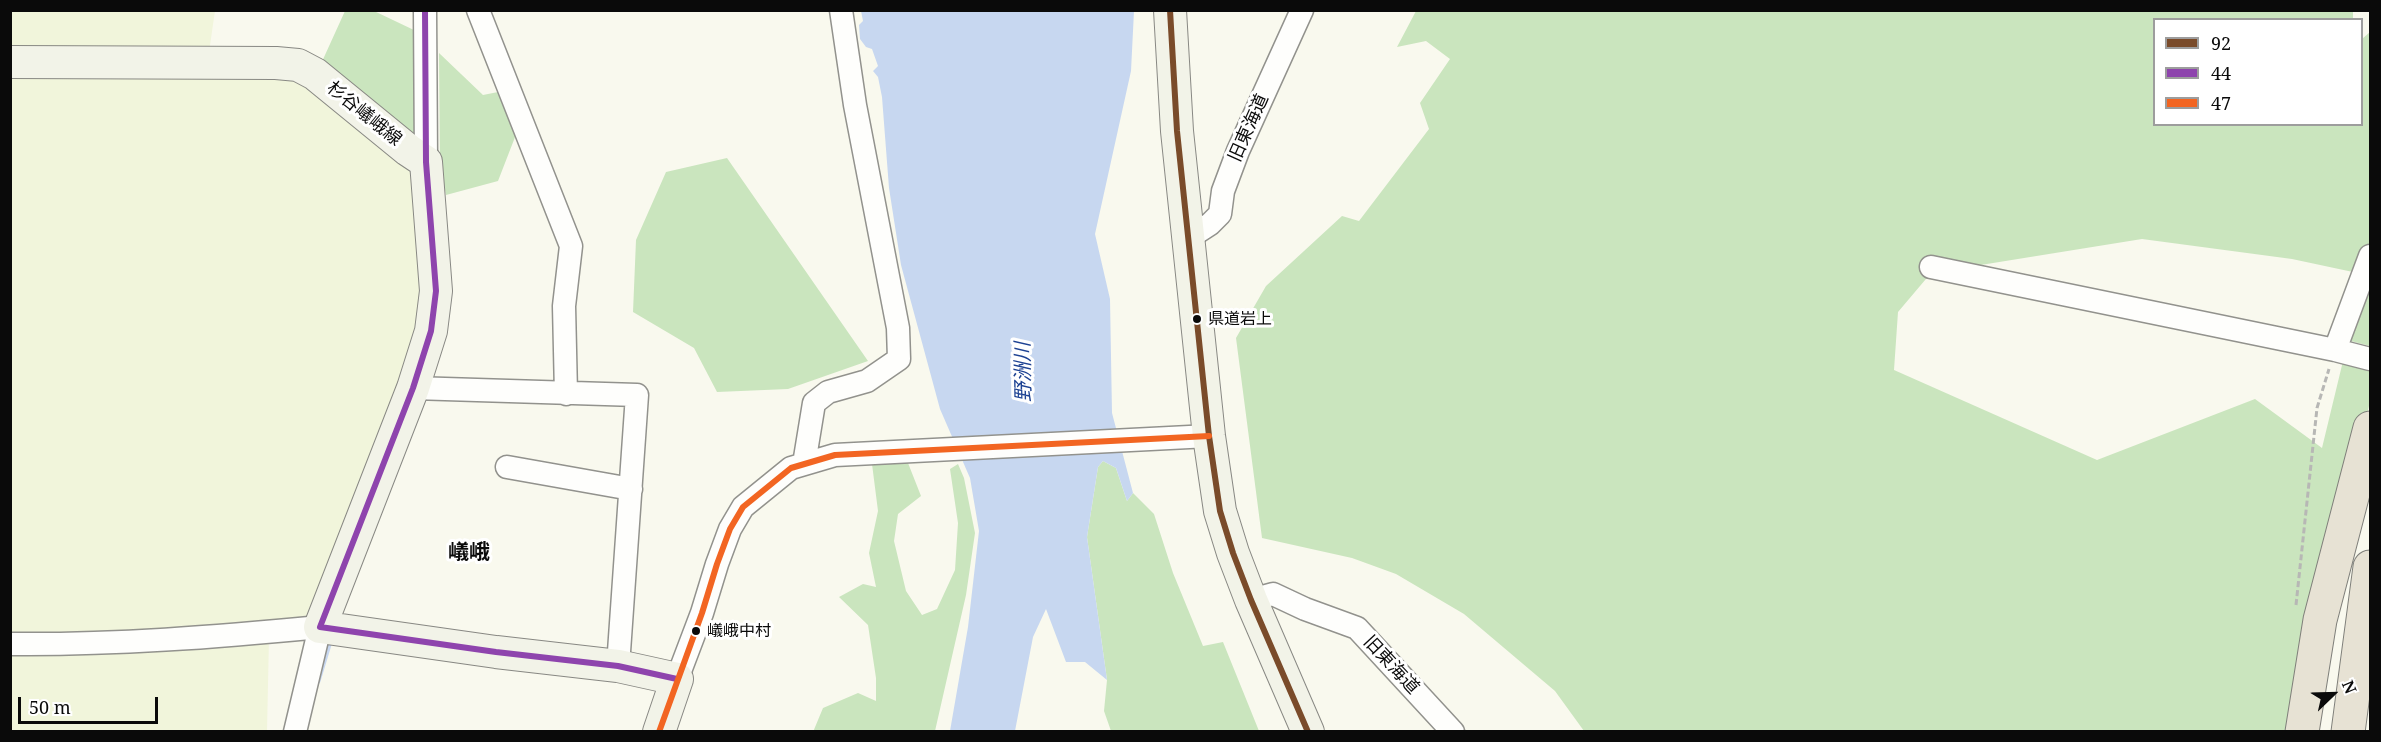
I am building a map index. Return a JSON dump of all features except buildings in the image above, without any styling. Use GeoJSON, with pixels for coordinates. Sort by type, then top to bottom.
{"type":"FeatureCollection","features":[{"type":"Feature","properties":{"kind":"highway"},"geometry":{"type":"LineString","coordinates":[[2302,732],[2320,620],[2370,428]]}},
{"type":"Feature","properties":{"kind":"highway"},"geometry":{"type":"LineString","coordinates":[[2348,732],[2370,567]]}},
{"type":"Feature","properties":{"kind":"main road"},"geometry":{"type":"LineString","coordinates":[[1170,10],[1177,130],[1209,435],[1220,511],[1251,600],[1308,732]]}},
{"type":"Feature","properties":{"kind":"main road","name":"杉谷嶬峨線"},"geometry":{"type":"LineString","coordinates":[[10,62],[298,65],[315,74],[400,144],[426,162]]}},
{"type":"Feature","properties":{"kind":"main road"},"geometry":{"type":"LineString","coordinates":[[426,162],[436,291],[431,331],[413,388],[320,627],[496,652],[618,666],[677,679],[659,732]]}},
{"type":"Feature","properties":{"kind":"street"},"geometry":{"type":"LineString","coordinates":[[425,10],[426,162]]}},
{"type":"Feature","properties":{"kind":"street"},"geometry":{"type":"LineString","coordinates":[[478,10],[571,246],[564,306],[567,394]]}},
{"type":"Feature","properties":{"kind":"street"},"geometry":{"type":"LineString","coordinates":[[804,464],[814,403],[828,392],[867,381],[899,359],[898,328],[855,105],[841,10]]}},
{"type":"Feature","properties":{"kind":"street","name":"旧東海道"},"geometry":{"type":"LineString","coordinates":[[1190,237],[1210,224],[1220,214],[1223,191],[1238,151],[1302,10]]}},
{"type":"Feature","properties":{"kind":"street"},"geometry":{"type":"LineString","coordinates":[[2338,350],[2370,256]]}},
{"type":"Feature","properties":{"kind":"street"},"geometry":{"type":"LineString","coordinates":[[1931,267],[2338,350],[2370,359]]}},
{"type":"Feature","properties":{"kind":"street"},"geometry":{"type":"LineString","coordinates":[[413,388],[637,396],[618,666]]}},
{"type":"Feature","properties":{"kind":"street"},"geometry":{"type":"LineString","coordinates":[[677,679],[730,529],[743,507],[791,468],[835,455],[1170,439],[1209,435]]}},
{"type":"Feature","properties":{"kind":"street"},"geometry":{"type":"LineString","coordinates":[[507,467],[631,489]]}},
{"type":"Feature","properties":{"kind":"street","name":"旧東海道"},"geometry":{"type":"LineString","coordinates":[[1251,600],[1273,594],[1305,609],[1357,628],[1453,732]]}},
{"type":"Feature","properties":{"kind":"street"},"geometry":{"type":"LineString","coordinates":[[10,644],[83,645],[320,627],[295,732]]}},
{"type":"Feature","properties":{"kind":"path"},"geometry":{"type":"LineString","coordinates":[[2295,614],[2317,408],[2338,350]]}},
{"type":"Feature","properties":{"kind":"green space"},"geometry":{"type":"Polygon","coordinates":[[[11,11],[215,11],[209,52],[11,52],[11,11]]]}},
{"type":"Feature","properties":{"kind":"green space"},"geometry":{"type":"Polygon","coordinates":[[[345,11],[374,11],[416,31],[416,140],[320,66],[345,11]]]}},
{"type":"Feature","properties":{"kind":"green space"},"geometry":{"type":"Polygon","coordinates":[[[1416,11],[2353,11],[2353,18],[2153,18],[2153,126],[2363,126],[2363,38],[2370,32],[2370,346],[2351,341],[2367,275],[2292,259],[2142,239],[1931,273],[1898,312],[1894,370],[2097,460],[2255,399],[2322,448],[2343,361],[2370,370],[2370,402],[2316,616],[2292,731],[1584,731],[1555,691],[1464,614],[1396,574],[1352,558],[1262,538],[1236,338],[1266,286],[1342,216],[1359,221],[1429,129],[1420,103],[1450,59],[1426,41],[1397,47],[1416,11]]]}},
{"type":"Feature","properties":{"kind":"green space"},"geometry":{"type":"Polygon","coordinates":[[[439,53],[483,95],[503,91],[517,132],[498,181],[446,195],[440,165],[439,53]]]}},
{"type":"Feature","properties":{"kind":"green space"},"geometry":{"type":"Polygon","coordinates":[[[10,69],[287,70],[417,174],[430,299],[321,609],[305,618],[201,630],[11,633],[10,69]]]}},
{"type":"Feature","properties":{"kind":"green space"},"geometry":{"type":"Polygon","coordinates":[[[727,158],[868,361],[788,389],[717,392],[694,348],[633,312],[636,240],[666,172],[727,158]]]}},
{"type":"Feature","properties":{"kind":"green space"},"geometry":{"type":"Polygon","coordinates":[[[1103,461],[1116,468],[1127,501],[1133,493],[1154,514],[1173,573],[1203,646],[1223,642],[1259,731],[1111,731],[1104,711],[1107,680],[1087,537],[1098,467],[1103,461]]]}},
{"type":"Feature","properties":{"kind":"green space"},"geometry":{"type":"Polygon","coordinates":[[[908,463],[921,496],[898,514],[894,541],[906,591],[922,615],[937,609],[955,570],[958,523],[950,469],[958,464],[964,478],[975,533],[966,595],[935,731],[813,732],[823,708],[858,693],[876,701],[876,678],[868,625],[839,597],[863,584],[876,587],[869,553],[878,511],[872,464],[908,463]]]}},
{"type":"Feature","properties":{"kind":"green space"},"geometry":{"type":"Polygon","coordinates":[[[269,638],[267,731],[11,731],[10,652],[269,638]]]}},
{"type":"Feature","properties":{"kind":"water","name":"野洲川"},"geometry":{"type":"Polygon","coordinates":[[[861,11],[1134,11],[1131,71],[1095,234],[1110,299],[1112,413],[1133,493],[1127,501],[1116,468],[1103,461],[1098,467],[1087,537],[1107,680],[1085,662],[1066,662],[1046,609],[1033,637],[1015,731],[950,731],[968,627],[979,531],[970,478],[940,409],[901,265],[889,188],[882,97],[878,77],[873,71],[878,66],[872,49],[866,47],[860,39],[859,25],[863,21],[861,11]]]}},
{"type":"Feature","properties":{"kind":"waterway"},"geometry":{"type":"LineString","coordinates":[[318,681],[331,638]]}},
{"type":"Feature","properties":{"kind":"transit line","name":"44"},"geometry":{"type":"LineString","coordinates":[[425,10],[426,162],[436,291],[431,331],[413,388],[320,627],[496,652],[618,666],[677,679]]}},
{"type":"Feature","properties":{"kind":"transit line","name":"92"},"geometry":{"type":"LineString","coordinates":[[1170,10],[1177,131],[1209,436],[1220,511],[1251,600],[1308,732]]}},
{"type":"Feature","properties":{"kind":"transit line","name":"47"},"geometry":{"type":"LineString","coordinates":[[659,732],[730,529],[743,507],[791,468],[835,455],[1209,436]]}},
{"type":"Feature","properties":{"kind":"place","name":"県道岩上"},"geometry":{"type":"Point","coordinates":[1197,319]}},
{"type":"Feature","properties":{"kind":"place","name":"嶬峨中村"},"geometry":{"type":"Point","coordinates":[696,631]}},
{"type":"Feature","properties":{"kind":"district","name":"嶬峨"},"geometry":{"type":"Point","coordinates":[469,553]}}]}
